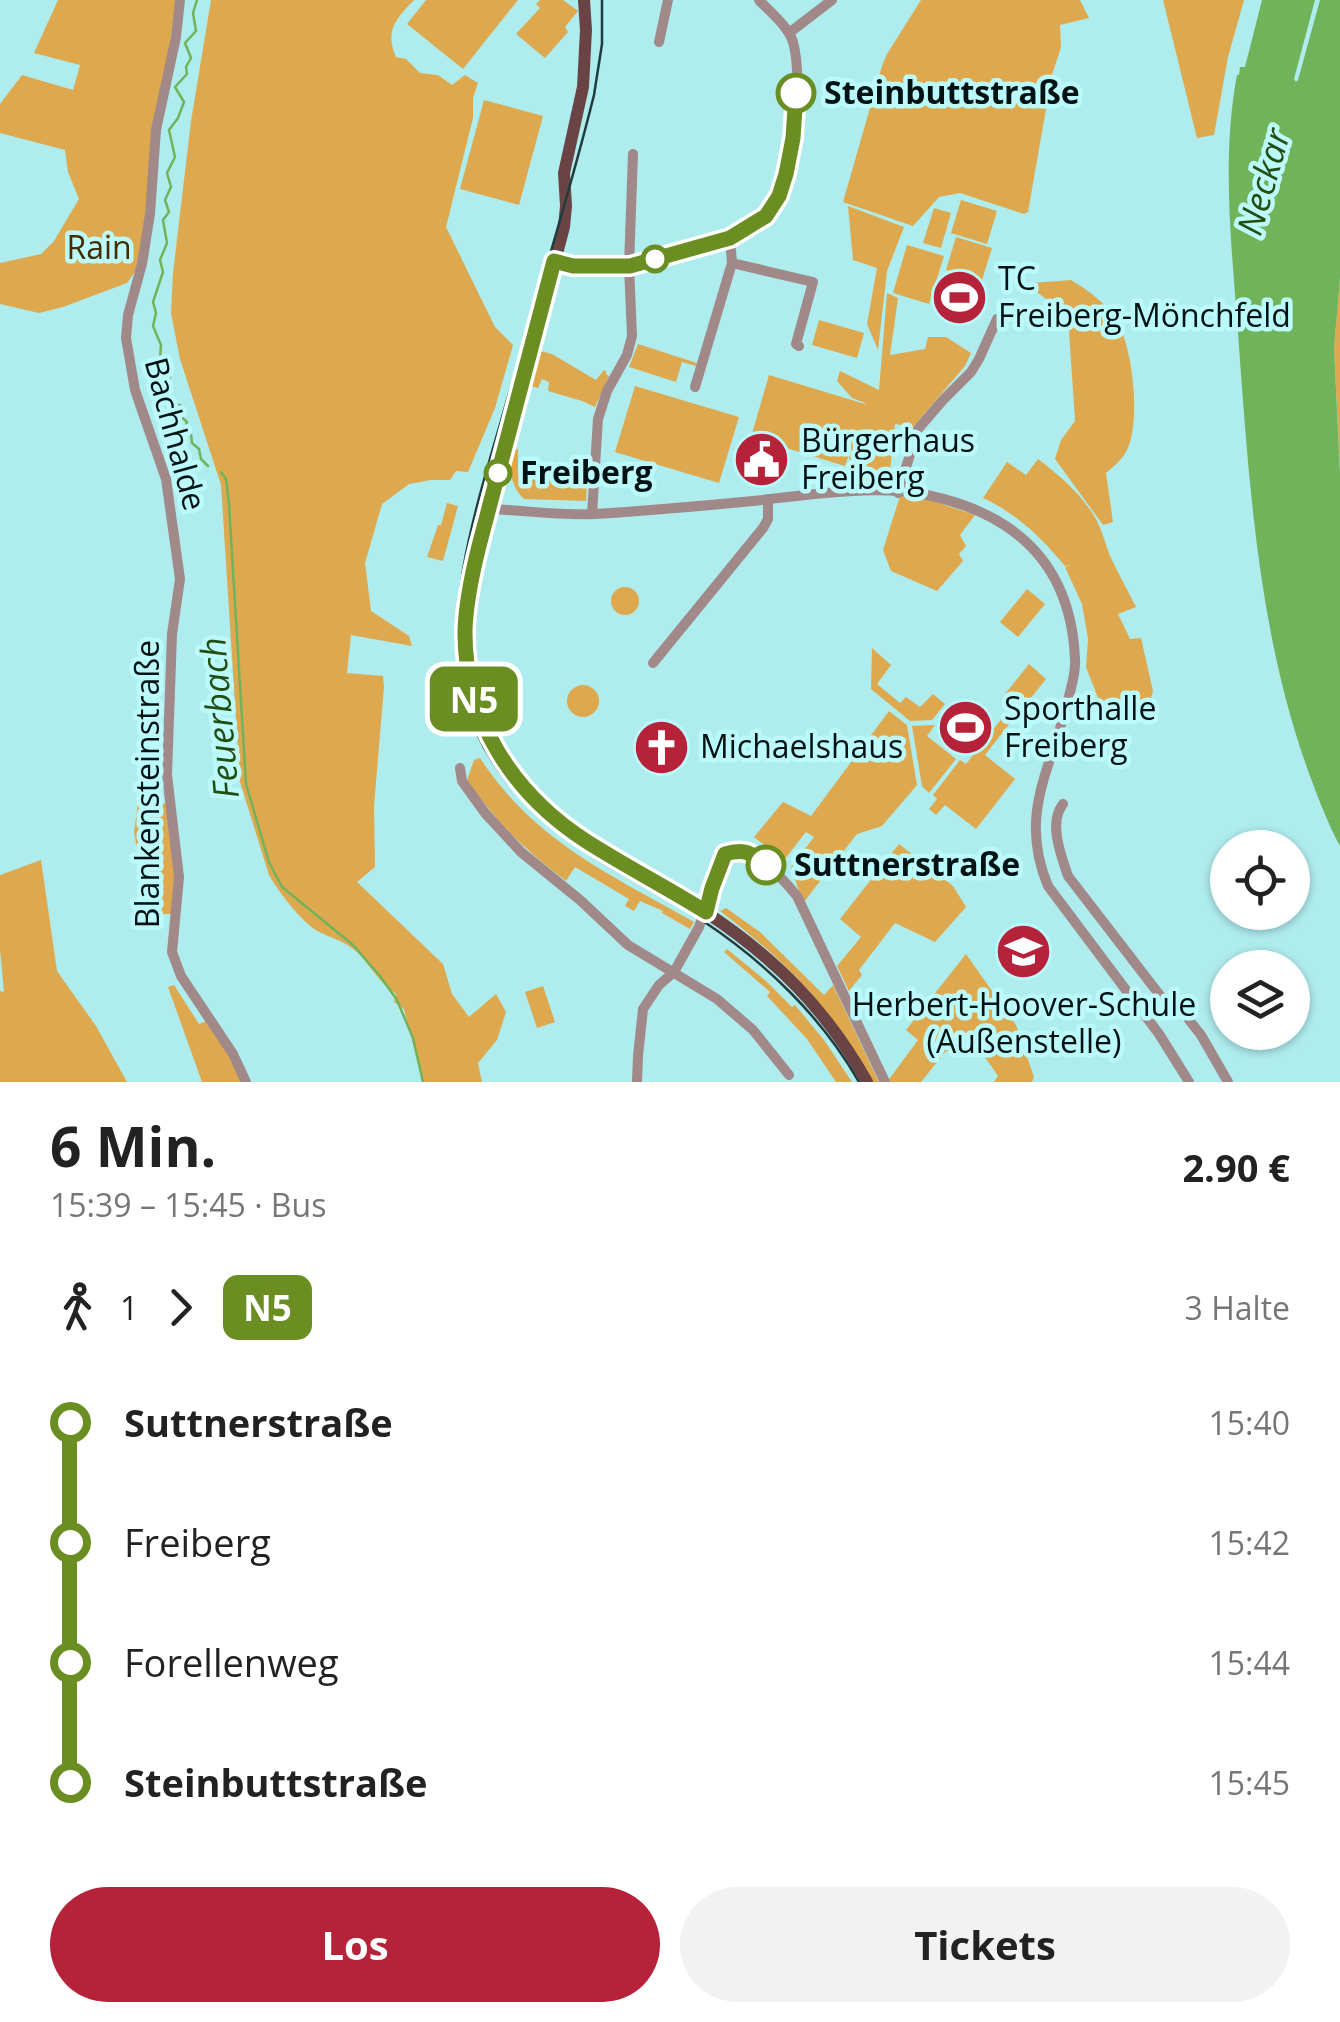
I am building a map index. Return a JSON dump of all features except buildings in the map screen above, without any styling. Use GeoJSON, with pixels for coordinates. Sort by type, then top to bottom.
{"type":"FeatureCollection","features":[{"type":"Feature","properties":{"kind":"main road"},"geometry":{"type":"LineString","coordinates":[[584,0],[582,87],[564,173],[566,215],[470,584],[465,631],[472,689],[489,737],[519,783],[555,818],[594,846],[706,912],[761,952],[791,978],[830,1024],[868,1082]]}},
{"type":"Feature","properties":{"kind":"street","name":"Bachhalde"},"geometry":{"type":"LineString","coordinates":[[180,0],[156,130],[142,264],[126,338],[135,390],[166,479],[180,586]]}},
{"type":"Feature","properties":{"kind":"street"},"geometry":{"type":"LineString","coordinates":[[659,42],[668,0]]}},
{"type":"Feature","properties":{"kind":"street"},"geometry":{"type":"LineString","coordinates":[[554,261],[573,266],[630,266],[730,238],[766,216],[779,196],[786,174],[796,112],[796,70],[789,33],[759,0]]}},
{"type":"Feature","properties":{"kind":"street"},"geometry":{"type":"LineString","coordinates":[[789,33],[832,0]]}},
{"type":"Feature","properties":{"kind":"street"},"geometry":{"type":"LineString","coordinates":[[592,514],[601,405],[627,356],[632,336],[633,154]]}},
{"type":"Feature","properties":{"kind":"street"},"geometry":{"type":"LineString","coordinates":[[695,388],[732,263],[730,238]]}},
{"type":"Feature","properties":{"kind":"street"},"geometry":{"type":"LineString","coordinates":[[732,263],[813,282],[796,344],[799,346]]}},
{"type":"Feature","properties":{"kind":"street"},"geometry":{"type":"LineString","coordinates":[[894,492],[918,429],[971,372],[996,318]]}},
{"type":"Feature","properties":{"kind":"street"},"geometry":{"type":"LineString","coordinates":[[495,486],[510,510]]}},
{"type":"Feature","properties":{"kind":"street"},"geometry":{"type":"LineString","coordinates":[[488,509],[592,514],[894,492],[925,494],[994,518],[1016,532],[1062,589],[1069,610],[1076,667],[1038,796],[1034,832],[1039,865],[1048,886],[1160,1034],[1189,1082]]}},
{"type":"Feature","properties":{"kind":"street"},"geometry":{"type":"LineString","coordinates":[[653,663],[763,528],[768,519],[768,499]]}},
{"type":"Feature","properties":{"kind":"street","name":"Blankensteinstraße"},"geometry":{"type":"LineString","coordinates":[[180,586],[172,634],[167,775],[178,877],[172,952],[181,976],[233,1054],[246,1082]]}},
{"type":"Feature","properties":{"kind":"street"},"geometry":{"type":"LineString","coordinates":[[460,768],[462,780],[508,839],[628,946],[717,999],[753,1030],[789,1075]]}},
{"type":"Feature","properties":{"kind":"street"},"geometry":{"type":"LineString","coordinates":[[1063,804],[1058,809],[1056,826],[1068,876],[1162,998]]}},
{"type":"Feature","properties":{"kind":"street"},"geometry":{"type":"LineString","coordinates":[[637,1082],[643,1009],[659,985],[674,972],[706,912],[725,854],[738,850],[752,853],[798,896],[885,1082]]}},
{"type":"Feature","properties":{"kind":"street"},"geometry":{"type":"LineString","coordinates":[[1100,957],[1116,940]]}},
{"type":"Feature","properties":{"kind":"street"},"geometry":{"type":"LineString","coordinates":[[1189,1020],[1228,1082]]}},
{"type":"Feature","properties":{"kind":"green space","name":"Rain"},"geometry":{"type":"Polygon","coordinates":[[[58,0],[176,0],[138,268],[127,283],[39,313],[0,304],[0,263],[41,254],[54,241],[79,199],[68,172],[65,150],[0,133],[0,104],[22,75],[73,90],[80,65],[34,53],[58,0]]]}},
{"type":"Feature","properties":{"kind":"green space"},"geometry":{"type":"Polygon","coordinates":[[[211,0],[414,0],[392,32],[396,57],[406,59],[420,73],[438,75],[452,85],[465,75],[478,83],[446,227],[495,327],[513,345],[495,408],[468,472],[456,471],[450,480],[409,484],[382,504],[365,563],[371,611],[409,636],[412,646],[351,635],[347,673],[383,676],[384,687],[374,806],[375,867],[357,882],[443,964],[452,994],[469,1017],[496,994],[506,1012],[497,1040],[478,1063],[482,1082],[423,1082],[404,1009],[394,1002],[396,994],[353,948],[303,919],[273,882],[240,782],[221,485],[180,359],[171,313],[191,121],[211,0]]]}},
{"type":"Feature","properties":{"kind":"green space"},"geometry":{"type":"Polygon","coordinates":[[[426,0],[518,0],[463,69],[407,24],[426,0]]]}},
{"type":"Feature","properties":{"kind":"green space"},"geometry":{"type":"Polygon","coordinates":[[[540,0],[563,0],[578,11],[565,27],[568,32],[545,58],[516,34],[540,8],[536,4],[540,0]]]}},
{"type":"Feature","properties":{"kind":"green space"},"geometry":{"type":"Polygon","coordinates":[[[921,0],[1080,0],[1089,18],[1060,25],[1061,47],[1052,75],[1028,212],[1024,214],[960,193],[939,197],[913,226],[843,202],[882,66],[921,0]]]}},
{"type":"Feature","properties":{"kind":"green space"},"geometry":{"type":"Polygon","coordinates":[[[1163,0],[1244,0],[1228,57],[1214,135],[1197,138],[1163,0]]]}},
{"type":"Feature","properties":{"kind":"green space"},"geometry":{"type":"Polygon","coordinates":[[[484,100],[543,116],[519,205],[460,189],[484,100]]]}},
{"type":"Feature","properties":{"kind":"green space"},"geometry":{"type":"Polygon","coordinates":[[[961,200],[997,211],[987,244],[951,233],[961,200]]]}},
{"type":"Feature","properties":{"kind":"green space"},"geometry":{"type":"Polygon","coordinates":[[[848,206],[904,227],[887,271],[878,350],[867,324],[877,268],[853,260],[848,206]]]}},
{"type":"Feature","properties":{"kind":"green space"},"geometry":{"type":"Polygon","coordinates":[[[934,208],[951,213],[941,248],[923,243],[934,208]]]}},
{"type":"Feature","properties":{"kind":"green space"},"geometry":{"type":"Polygon","coordinates":[[[956,237],[992,248],[982,280],[946,270],[956,237]]]}},
{"type":"Feature","properties":{"kind":"green space"},"geometry":{"type":"Polygon","coordinates":[[[907,245],[944,256],[929,304],[893,293],[907,245]]]}},
{"type":"Feature","properties":{"kind":"green space"},"geometry":{"type":"Polygon","coordinates":[[[1340,278],[1340,466],[1334,348],[1340,278]]]}},
{"type":"Feature","properties":{"kind":"green space"},"geometry":{"type":"Polygon","coordinates":[[[1071,280],[1113,315],[1123,333],[1131,366],[1134,422],[1127,450],[1106,473],[1113,522],[1103,525],[1055,459],[1061,440],[1075,421],[1068,316],[1037,292],[1032,283],[1071,280]]]}},
{"type":"Feature","properties":{"kind":"green space"},"geometry":{"type":"Polygon","coordinates":[[[887,293],[898,298],[890,355],[925,349],[928,337],[946,337],[971,353],[965,366],[913,427],[895,424],[889,481],[848,482],[849,467],[854,461],[849,459],[851,449],[845,466],[751,437],[769,375],[865,404],[852,398],[837,381],[840,371],[879,390],[887,293]]]}},
{"type":"Feature","properties":{"kind":"green space"},"geometry":{"type":"Polygon","coordinates":[[[819,320],[864,333],[857,358],[812,345],[819,320]]]}},
{"type":"Feature","properties":{"kind":"green space"},"geometry":{"type":"Polygon","coordinates":[[[638,344],[697,363],[696,366],[682,362],[676,382],[629,367],[638,344]]]}},
{"type":"Feature","properties":{"kind":"green space"},"geometry":{"type":"Polygon","coordinates":[[[537,350],[552,354],[596,380],[606,371],[609,376],[595,407],[548,391],[549,382],[542,379],[538,388],[531,386],[537,350]]]}},
{"type":"Feature","properties":{"kind":"green space"},"geometry":{"type":"Polygon","coordinates":[[[635,386],[739,417],[719,483],[615,452],[635,386]]]}},
{"type":"Feature","properties":{"kind":"green space"},"geometry":{"type":"Polygon","coordinates":[[[513,446],[518,450],[518,474],[557,479],[560,474],[577,479],[580,470],[588,467],[586,501],[524,499],[511,475],[513,446]]]}},
{"type":"Feature","properties":{"kind":"green space"},"geometry":{"type":"Polygon","coordinates":[[[1038,459],[1068,484],[1093,514],[1136,607],[1118,614],[1130,639],[1141,638],[1153,691],[1148,709],[1105,716],[1086,667],[1088,639],[1082,604],[1065,567],[1071,565],[1065,566],[1028,527],[983,498],[1007,462],[1026,475],[1038,459]]]}},
{"type":"Feature","properties":{"kind":"green space"},"geometry":{"type":"Polygon","coordinates":[[[900,496],[924,498],[975,515],[960,535],[966,546],[959,554],[963,561],[937,591],[891,571],[883,550],[900,496]]]}},
{"type":"Feature","properties":{"kind":"green space"},"geometry":{"type":"Polygon","coordinates":[[[447,503],[458,506],[443,561],[427,557],[447,503]]]}},
{"type":"Feature","properties":{"kind":"green space"},"geometry":{"type":"Polygon","coordinates":[[[625,587],[635,591],[639,601],[635,611],[625,615],[615,611],[611,601],[615,591],[625,587]]]}},
{"type":"Feature","properties":{"kind":"green space"},"geometry":{"type":"Polygon","coordinates":[[[1027,589],[1045,604],[1018,637],[1000,622],[1027,589]]]}},
{"type":"Feature","properties":{"kind":"green space"},"geometry":{"type":"Polygon","coordinates":[[[872,648],[891,665],[877,684],[900,703],[906,697],[920,707],[933,694],[945,704],[932,720],[910,721],[871,689],[872,648]]]}},
{"type":"Feature","properties":{"kind":"green space"},"geometry":{"type":"Polygon","coordinates":[[[1029,664],[1046,679],[1019,713],[1001,699],[1029,664]]]}},
{"type":"Feature","properties":{"kind":"green space"},"geometry":{"type":"Polygon","coordinates":[[[583,685],[594,690],[599,701],[594,712],[583,717],[572,712],[567,701],[572,690],[583,685]]]}},
{"type":"Feature","properties":{"kind":"green space"},"geometry":{"type":"Polygon","coordinates":[[[889,711],[907,725],[917,785],[882,826],[857,834],[803,903],[791,867],[814,837],[806,832],[784,860],[754,837],[783,802],[811,816],[889,711]]]}},
{"type":"Feature","properties":{"kind":"green space"},"geometry":{"type":"Polygon","coordinates":[[[1003,717],[1010,723],[985,755],[1015,779],[976,829],[945,805],[936,815],[929,809],[937,799],[933,795],[960,760],[966,764],[1003,717]]]}},
{"type":"Feature","properties":{"kind":"green space"},"geometry":{"type":"Polygon","coordinates":[[[935,725],[927,736],[956,759],[929,793],[922,786],[912,726],[935,725]]]}},
{"type":"Feature","properties":{"kind":"green space"},"geometry":{"type":"Polygon","coordinates":[[[480,758],[501,787],[550,834],[576,854],[694,922],[690,929],[640,901],[634,911],[625,906],[629,899],[575,867],[566,881],[551,869],[501,823],[467,780],[474,760],[480,758]]]}},
{"type":"Feature","properties":{"kind":"green space"},"geometry":{"type":"Polygon","coordinates":[[[169,803],[175,879],[171,914],[149,914],[134,832],[138,804],[169,803]]]}},
{"type":"Feature","properties":{"kind":"green space"},"geometry":{"type":"Polygon","coordinates":[[[899,844],[953,886],[966,907],[935,942],[895,923],[859,970],[862,975],[849,991],[837,966],[861,937],[840,919],[899,844]]]}},
{"type":"Feature","properties":{"kind":"green space"},"geometry":{"type":"Polygon","coordinates":[[[41,860],[57,971],[96,1026],[127,1082],[0,1082],[0,991],[4,992],[0,875],[41,860]]]}},
{"type":"Feature","properties":{"kind":"green space"},"geometry":{"type":"Polygon","coordinates":[[[726,908],[760,932],[824,995],[833,985],[879,1082],[872,1082],[806,987],[720,911],[726,908]]]}},
{"type":"Feature","properties":{"kind":"green space"},"geometry":{"type":"Polygon","coordinates":[[[727,949],[792,1007],[795,1005],[852,1082],[836,1082],[807,1039],[767,996],[770,992],[724,952],[727,949]]]}},
{"type":"Feature","properties":{"kind":"green space"},"geometry":{"type":"Polygon","coordinates":[[[966,954],[1016,1025],[1034,1077],[1032,1082],[994,1082],[998,1076],[985,1057],[946,1051],[921,1082],[887,1082],[918,1040],[906,1030],[966,954]]]}},
{"type":"Feature","properties":{"kind":"green space"},"geometry":{"type":"Polygon","coordinates":[[[174,985],[199,1024],[206,1021],[241,1082],[202,1082],[168,987],[174,985]]]}},
{"type":"Feature","properties":{"kind":"green space"},"geometry":{"type":"Polygon","coordinates":[[[543,986],[555,1022],[537,1028],[525,992],[543,986]]]}},
{"type":"Feature","properties":{"kind":"water","name":"Neckar"},"geometry":{"type":"Polygon","coordinates":[[[1262,0],[1315,0],[1296,82],[1320,0],[1340,0],[1340,278],[1334,348],[1340,472],[1340,846],[1310,776],[1278,668],[1259,558],[1247,446],[1231,236],[1230,139],[1237,75],[1240,67],[1245,67],[1262,0]]]}},
{"type":"Feature","properties":{"kind":"waterway","name":"Feuerbach"},"geometry":{"type":"LineString","coordinates":[[197,0],[193,13],[196,31],[185,43],[191,58],[187,74],[175,87],[184,102],[169,130],[175,157],[167,173],[171,187],[165,200],[169,212],[163,220],[167,243],[160,260],[163,272],[153,302],[153,326],[161,345],[160,359],[170,377],[168,391],[176,404],[184,407],[179,415],[187,422],[184,430],[191,434],[192,443],[208,466]]}},
{"type":"Feature","properties":{"kind":"waterway","name":"Feuerbach"},"geometry":{"type":"LineString","coordinates":[[221,472],[226,479],[229,504],[246,784],[269,862],[282,887],[353,945],[397,1000],[413,1038],[423,1082]]}},
{"type":"Feature","properties":{"kind":"tram line"},"geometry":{"type":"LineString","coordinates":[[602,0],[602,44],[594,95],[467,550],[457,625],[463,695],[482,743],[526,804],[586,852],[689,912],[748,954],[810,1013],[859,1082]]}},
{"type":"Feature","properties":{"kind":"bus line","name":"N5"},"geometry":{"type":"LineString","coordinates":[[766,865],[752,853],[738,850],[725,854],[706,912],[568,828],[519,783],[489,737],[472,689],[465,631],[479,546],[554,261],[573,266],[630,266],[730,238],[766,216],[779,196],[786,174],[796,93]]}},
{"type":"Feature","properties":{"kind":"place","name":"Steinbuttstraße"},"geometry":{"type":"Point","coordinates":[796,93]}},
{"type":"Feature","properties":{"kind":"place","name":"TC Freiberg-Mönchfeld"},"geometry":{"type":"Point","coordinates":[959,297]}},
{"type":"Feature","properties":{"kind":"place","name":"Bürgerhaus Freiberg"},"geometry":{"type":"Point","coordinates":[762,459]}},
{"type":"Feature","properties":{"kind":"place","name":"Freiberg"},"geometry":{"type":"Point","coordinates":[498,473]}},
{"type":"Feature","properties":{"kind":"place","name":"Sporthalle Freiberg"},"geometry":{"type":"Point","coordinates":[965,727]}},
{"type":"Feature","properties":{"kind":"place","name":"Michaelshaus"},"geometry":{"type":"Point","coordinates":[661,747]}},
{"type":"Feature","properties":{"kind":"place","name":"Suttnerstraße"},"geometry":{"type":"Point","coordinates":[766,865]}},
{"type":"Feature","properties":{"kind":"place","name":"Herbert-Hoover-Schule (Außenstelle)"},"geometry":{"type":"Point","coordinates":[1024,951]}}]}
